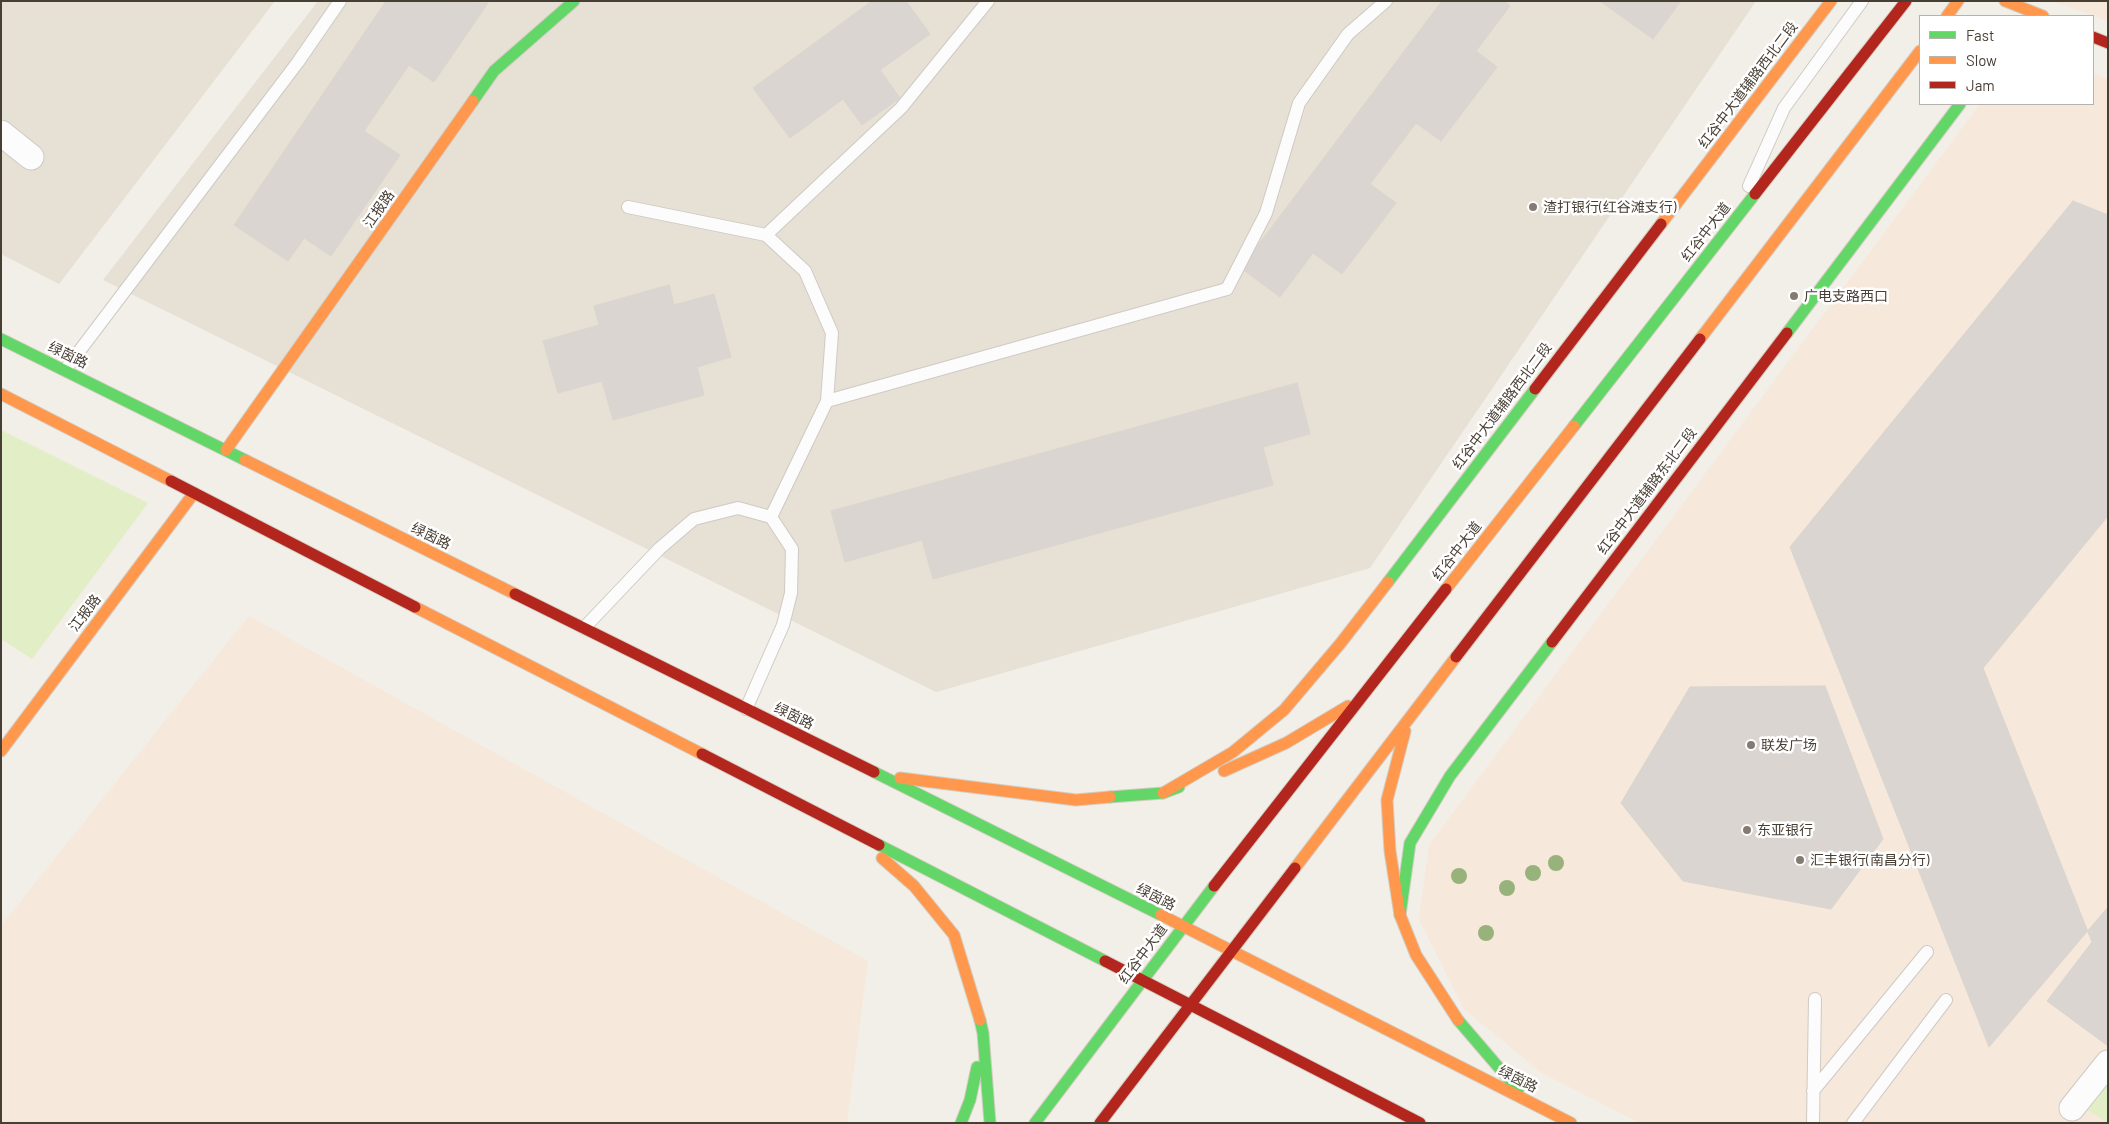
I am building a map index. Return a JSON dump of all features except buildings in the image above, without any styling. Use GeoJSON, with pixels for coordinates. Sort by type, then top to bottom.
{"type":"FeatureCollection","features":[{"type":"Feature","properties":{"kind":"main road","name":"江报路"},"geometry":{"type":"LineString","coordinates":[[226,450],[494,71],[574,1]]}},
{"type":"Feature","properties":{"kind":"main road","name":"红谷中大道辅路西北二段"},"geometry":{"type":"LineString","coordinates":[[1163,793],[1233,752],[1284,710],[1340,644],[1831,1]]}},
{"type":"Feature","properties":{"kind":"main road","name":"红谷中大道"},"geometry":{"type":"LineString","coordinates":[[1035,1123],[1182,927],[1906,1]]}},
{"type":"Feature","properties":{"kind":"main road"},"geometry":{"type":"LineString","coordinates":[[1948,15],[1958,1]]}},
{"type":"Feature","properties":{"kind":"main road"},"geometry":{"type":"LineString","coordinates":[[2005,1],[2028,14],[2037,1]]}},
{"type":"Feature","properties":{"kind":"main road"},"geometry":{"type":"LineString","coordinates":[[2094,37],[2108,43]]}},
{"type":"Feature","properties":{"kind":"main road"},"geometry":{"type":"LineString","coordinates":[[1100,1123],[1919,52]]}},
{"type":"Feature","properties":{"kind":"main road","name":"红谷中大道辅路东北二段"},"geometry":{"type":"LineString","coordinates":[[1400,915],[1410,843],[1450,776],[1959,105]]}},
{"type":"Feature","properties":{"kind":"main road","name":"绿茵路"},"geometry":{"type":"LineString","coordinates":[[1,339],[1182,927],[1232,950],[1571,1123]]}},
{"type":"Feature","properties":{"kind":"main road"},"geometry":{"type":"LineString","coordinates":[[1,394],[1420,1123]]}},
{"type":"Feature","properties":{"kind":"main road","name":"江报路"},"geometry":{"type":"LineString","coordinates":[[1,751],[194,493]]}},
{"type":"Feature","properties":{"kind":"main road"},"geometry":{"type":"LineString","coordinates":[[880,775],[1076,800],[1163,793],[1215,775],[1286,743],[1362,697]]}},
{"type":"Feature","properties":{"kind":"main road"},"geometry":{"type":"LineString","coordinates":[[1408,719],[1387,800],[1390,850],[1400,915],[1416,955],[1460,1024],[1527,1100]]}},
{"type":"Feature","properties":{"kind":"main road"},"geometry":{"type":"LineString","coordinates":[[850,831],[914,886],[954,935],[973,992],[983,1033],[990,1123]]}},
{"type":"Feature","properties":{"kind":"main road"},"geometry":{"type":"LineString","coordinates":[[961,1123],[970,1100],[983,1033]]}},
{"type":"Feature","properties":{"kind":"street"},"geometry":{"type":"LineString","coordinates":[[1,133],[31,157]]}},
{"type":"Feature","properties":{"kind":"street"},"geometry":{"type":"LineString","coordinates":[[2072,1108],[2108,1063]]}},
{"type":"Feature","properties":{"kind":"lane"},"geometry":{"type":"LineString","coordinates":[[65,370],[298,62],[340,1]]}},
{"type":"Feature","properties":{"kind":"lane"},"geometry":{"type":"LineString","coordinates":[[766,235],[901,108],[988,1]]}},
{"type":"Feature","properties":{"kind":"lane"},"geometry":{"type":"LineString","coordinates":[[827,401],[1227,289],[1266,213],[1299,103],[1348,34],[1386,1]]}},
{"type":"Feature","properties":{"kind":"lane"},"geometry":{"type":"LineString","coordinates":[[1733,223],[1784,108],[1862,1]]}},
{"type":"Feature","properties":{"kind":"lane"},"geometry":{"type":"LineString","coordinates":[[628,207],[766,235],[806,271],[832,333],[827,401],[771,517]]}},
{"type":"Feature","properties":{"kind":"lane"},"geometry":{"type":"LineString","coordinates":[[584,628],[659,549],[694,518],[738,508],[771,517],[792,549],[791,594],[782,625],[746,709]]}},
{"type":"Feature","properties":{"kind":"lane"},"geometry":{"type":"LineString","coordinates":[[1813,1091],[1927,952]]}},
{"type":"Feature","properties":{"kind":"lane"},"geometry":{"type":"LineString","coordinates":[[1813,1123],[1814,999]]}},
{"type":"Feature","properties":{"kind":"lane"},"geometry":{"type":"LineString","coordinates":[[1853,1123],[1946,1000]]}},
{"type":"Feature","properties":{"kind":"shaded area"},"geometry":{"type":"Polygon","coordinates":[[[1,1],[275,1],[59,284],[1,254],[1,1]]]}},
{"type":"Feature","properties":{"kind":"shaded area"},"geometry":{"type":"Polygon","coordinates":[[[318,1],[1756,1],[1370,568],[936,692],[103,280],[318,1]]]}},
{"type":"Feature","properties":{"kind":"shaded area"},"geometry":{"type":"Polygon","coordinates":[[[2108,1],[2108,21],[2055,2],[2108,1]]]}},
{"type":"Feature","properties":{"kind":"shaded area","name":"联发广场"},"geometry":{"type":"Polygon","coordinates":[[[2094,73],[2108,79],[2108,1123],[1640,1123],[1542,1073],[1464,1009],[1419,919],[1429,845],[1979,105],[2094,105],[2094,73]]]}},
{"type":"Feature","properties":{"kind":"shaded area"},"geometry":{"type":"Polygon","coordinates":[[[249,616],[868,961],[847,1123],[1,1123],[1,926],[249,616]]]}},
{"type":"Feature","properties":{"kind":"green space"},"geometry":{"type":"Polygon","coordinates":[[[1,430],[148,503],[32,659],[1,639],[1,430]]]}},
{"type":"Feature","properties":{"kind":"green space"},"geometry":{"type":"Polygon","coordinates":[[[2108,1068],[2108,1123],[2079,1104],[2108,1068]]]}},
{"type":"Feature","properties":{"kind":"traffic: fast"},"geometry":{"type":"LineString","coordinates":[[473,101],[494,71],[574,1]]}},
{"type":"Feature","properties":{"kind":"traffic: fast"},"geometry":{"type":"LineString","coordinates":[[1787,333],[1959,105]]}},
{"type":"Feature","properties":{"kind":"traffic: fast"},"geometry":{"type":"LineString","coordinates":[[1574,426],[1755,194]]}},
{"type":"Feature","properties":{"kind":"traffic: fast"},"geometry":{"type":"LineString","coordinates":[[1,339],[245,460]]}},
{"type":"Feature","properties":{"kind":"traffic: fast"},"geometry":{"type":"LineString","coordinates":[[1388,582],[1535,389]]}},
{"type":"Feature","properties":{"kind":"traffic: fast"},"geometry":{"type":"LineString","coordinates":[[1400,915],[1410,843],[1450,776],[1552,642]]}},
{"type":"Feature","properties":{"kind":"traffic: fast"},"geometry":{"type":"LineString","coordinates":[[874,772],[1161,915]]}},
{"type":"Feature","properties":{"kind":"traffic: fast"},"geometry":{"type":"LineString","coordinates":[[1110,797],[1163,793],[1179,787]]}},
{"type":"Feature","properties":{"kind":"traffic: fast"},"geometry":{"type":"LineString","coordinates":[[879,845],[1105,961]]}},
{"type":"Feature","properties":{"kind":"traffic: fast"},"geometry":{"type":"LineString","coordinates":[[1035,1123],[1214,886]]}},
{"type":"Feature","properties":{"kind":"traffic: fast"},"geometry":{"type":"LineString","coordinates":[[980,1020],[983,1033],[990,1123]]}},
{"type":"Feature","properties":{"kind":"traffic: fast"},"geometry":{"type":"LineString","coordinates":[[1458,1020],[1518,1090]]}},
{"type":"Feature","properties":{"kind":"traffic: fast"},"geometry":{"type":"LineString","coordinates":[[961,1123],[970,1100],[977,1067]]}},
{"type":"Feature","properties":{"kind":"traffic: slow"},"geometry":{"type":"LineString","coordinates":[[1661,224],[1831,1]]}},
{"type":"Feature","properties":{"kind":"traffic: slow"},"geometry":{"type":"LineString","coordinates":[[1948,15],[1958,1]]}},
{"type":"Feature","properties":{"kind":"traffic: slow"},"geometry":{"type":"LineString","coordinates":[[2005,1],[2040,15]]}},
{"type":"Feature","properties":{"kind":"traffic: slow"},"geometry":{"type":"LineString","coordinates":[[1700,339],[1919,52]]}},
{"type":"Feature","properties":{"kind":"traffic: slow"},"geometry":{"type":"LineString","coordinates":[[226,450],[473,101]]}},
{"type":"Feature","properties":{"kind":"traffic: slow"},"geometry":{"type":"LineString","coordinates":[[1,394],[171,481]]}},
{"type":"Feature","properties":{"kind":"traffic: slow"},"geometry":{"type":"LineString","coordinates":[[1446,589],[1574,426]]}},
{"type":"Feature","properties":{"kind":"traffic: slow"},"geometry":{"type":"LineString","coordinates":[[245,460],[515,594]]}},
{"type":"Feature","properties":{"kind":"traffic: slow"},"geometry":{"type":"LineString","coordinates":[[1,751],[194,493]]}},
{"type":"Feature","properties":{"kind":"traffic: slow"},"geometry":{"type":"LineString","coordinates":[[1163,793],[1233,752],[1284,710],[1340,644],[1388,582]]}},
{"type":"Feature","properties":{"kind":"traffic: slow"},"geometry":{"type":"LineString","coordinates":[[415,607],[702,754]]}},
{"type":"Feature","properties":{"kind":"traffic: slow"},"geometry":{"type":"LineString","coordinates":[[1295,868],[1456,657]]}},
{"type":"Feature","properties":{"kind":"traffic: slow"},"geometry":{"type":"LineString","coordinates":[[1224,771],[1286,743],[1348,706]]}},
{"type":"Feature","properties":{"kind":"traffic: slow"},"geometry":{"type":"LineString","coordinates":[[1405,731],[1387,800],[1390,851],[1400,915],[1416,955],[1458,1020]]}},
{"type":"Feature","properties":{"kind":"traffic: slow"},"geometry":{"type":"LineString","coordinates":[[900,778],[1076,800],[1110,797]]}},
{"type":"Feature","properties":{"kind":"traffic: slow"},"geometry":{"type":"LineString","coordinates":[[882,858],[914,886],[954,935],[980,1020]]}},
{"type":"Feature","properties":{"kind":"traffic: slow"},"geometry":{"type":"LineString","coordinates":[[1161,915],[1571,1123]]}},
{"type":"Feature","properties":{"kind":"traffic: jam"},"geometry":{"type":"LineString","coordinates":[[1755,194],[1906,1]]}},
{"type":"Feature","properties":{"kind":"traffic: jam"},"geometry":{"type":"LineString","coordinates":[[2094,37],[2108,43]]}},
{"type":"Feature","properties":{"kind":"traffic: jam"},"geometry":{"type":"LineString","coordinates":[[1535,389],[1661,224]]}},
{"type":"Feature","properties":{"kind":"traffic: jam"},"geometry":{"type":"LineString","coordinates":[[1552,642],[1787,333]]}},
{"type":"Feature","properties":{"kind":"traffic: jam"},"geometry":{"type":"LineString","coordinates":[[1456,657],[1700,339]]}},
{"type":"Feature","properties":{"kind":"traffic: jam"},"geometry":{"type":"LineString","coordinates":[[171,481],[415,607]]}},
{"type":"Feature","properties":{"kind":"traffic: jam"},"geometry":{"type":"LineString","coordinates":[[1214,886],[1446,589]]}},
{"type":"Feature","properties":{"kind":"traffic: jam"},"geometry":{"type":"LineString","coordinates":[[515,594],[874,772]]}},
{"type":"Feature","properties":{"kind":"traffic: jam"},"geometry":{"type":"LineString","coordinates":[[702,754],[879,845]]}},
{"type":"Feature","properties":{"kind":"traffic: jam"},"geometry":{"type":"LineString","coordinates":[[1100,1123],[1295,868]]}},
{"type":"Feature","properties":{"kind":"traffic: jam"},"geometry":{"type":"LineString","coordinates":[[1105,961],[1420,1123]]}},
{"type":"Feature","properties":{"kind":"place","name":"渣打银行(红谷滩支行)"},"geometry":{"type":"Point","coordinates":[1533,207]}},
{"type":"Feature","properties":{"kind":"place","name":"广电支路西口"},"geometry":{"type":"Point","coordinates":[1794,296]}},
{"type":"Feature","properties":{"kind":"place","name":"联发广场"},"geometry":{"type":"Point","coordinates":[1751,745]}},
{"type":"Feature","properties":{"kind":"place","name":"东亚银行"},"geometry":{"type":"Point","coordinates":[1747,830]}},
{"type":"Feature","properties":{"kind":"place","name":"汇丰银行(南昌分行)"},"geometry":{"type":"Point","coordinates":[1800,860]}}]}
